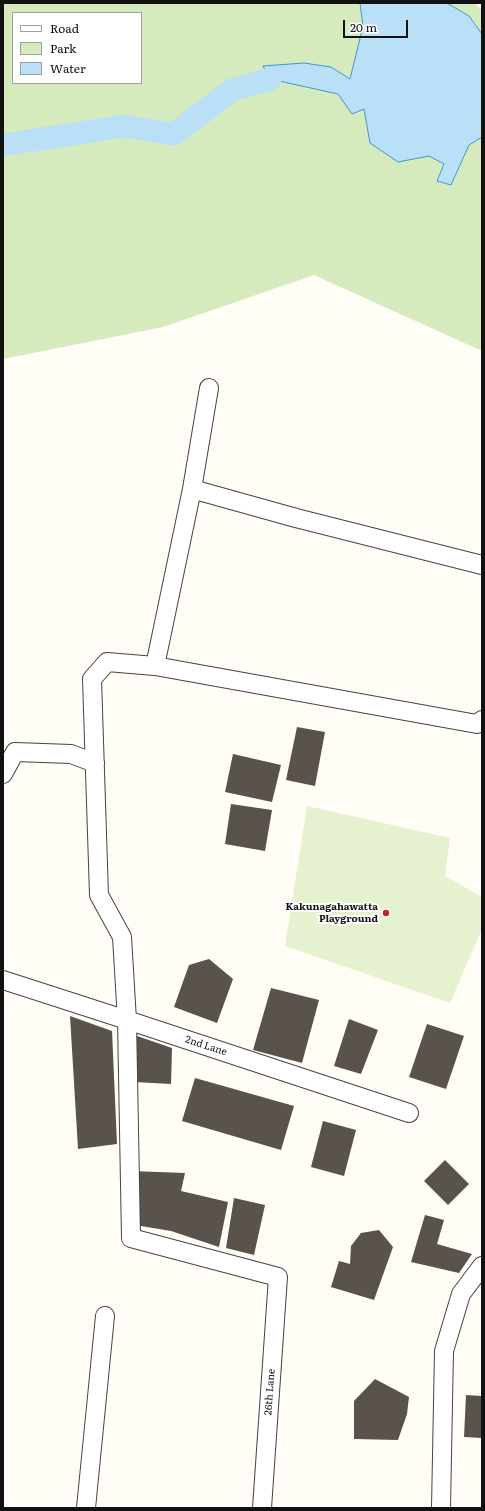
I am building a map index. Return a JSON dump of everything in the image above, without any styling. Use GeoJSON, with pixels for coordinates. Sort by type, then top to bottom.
{"type":"FeatureCollection","features":[{"type":"Feature","properties":{"kind":"street"},"geometry":{"type":"LineString","coordinates":[[155,666],[192,490],[209,388]]}},
{"type":"Feature","properties":{"kind":"street"},"geometry":{"type":"LineString","coordinates":[[192,490],[482,565]]}},
{"type":"Feature","properties":{"kind":"street"},"geometry":{"type":"LineString","coordinates":[[127,1020],[122,937],[99,895],[92,679],[108,662],[155,666],[477,724],[482,720]]}},
{"type":"Feature","properties":{"kind":"street"},"geometry":{"type":"LineString","coordinates":[[3,774],[15,752],[71,754],[95,763]]}},
{"type":"Feature","properties":{"kind":"street","name":"2nd Lane"},"geometry":{"type":"LineString","coordinates":[[3,980],[409,1113]]}},
{"type":"Feature","properties":{"kind":"street","name":"26th Lane"},"geometry":{"type":"LineString","coordinates":[[127,1020],[131,1238],[278,1277],[262,1508]]}},
{"type":"Feature","properties":{"kind":"street"},"geometry":{"type":"LineString","coordinates":[[441,1508],[444,1351],[461,1294],[482,1266]]}},
{"type":"Feature","properties":{"kind":"street"},"geometry":{"type":"LineString","coordinates":[[86,1508],[105,1316]]}},
{"type":"Feature","properties":{"kind":"green space"},"geometry":{"type":"Polygon","coordinates":[[[3,3],[360,3],[363,26],[350,79],[331,67],[264,66],[270,79],[338,94],[364,109],[398,162],[429,156],[444,164],[437,181],[451,185],[469,145],[482,137],[482,351],[314,275],[163,327],[3,359],[3,3]]]}},
{"type":"Feature","properties":{"kind":"green space"},"geometry":{"type":"Polygon","coordinates":[[[447,3],[474,3],[482,9],[482,34],[469,16],[447,3]]]}},
{"type":"Feature","properties":{"kind":"green space","name":"Kakunagahawatta Playground"},"geometry":{"type":"Polygon","coordinates":[[[307,806],[450,838],[445,876],[482,897],[482,929],[450,1003],[285,946],[307,806]]]}},
{"type":"Feature","properties":{"kind":"water"},"geometry":{"type":"Polygon","coordinates":[[[360,3],[447,3],[469,16],[482,34],[482,137],[469,145],[451,185],[437,181],[444,164],[429,156],[398,162],[370,143],[364,109],[352,114],[338,94],[270,79],[263,66],[304,63],[331,67],[350,79],[363,26],[360,3]]]}},
{"type":"Feature","properties":{"kind":"building"},"geometry":{"type":"Polygon","coordinates":[[[297,727],[325,732],[315,786],[286,780],[297,727]]]}},
{"type":"Feature","properties":{"kind":"building"},"geometry":{"type":"Polygon","coordinates":[[[233,754],[281,765],[272,802],[225,792],[233,754]]]}},
{"type":"Feature","properties":{"kind":"building"},"geometry":{"type":"Polygon","coordinates":[[[231,804],[272,810],[265,851],[225,844],[231,804]]]}},
{"type":"Feature","properties":{"kind":"building"},"geometry":{"type":"Polygon","coordinates":[[[209,959],[233,979],[217,1023],[174,1007],[189,965],[209,959]]]}},
{"type":"Feature","properties":{"kind":"building"},"geometry":{"type":"Polygon","coordinates":[[[271,988],[319,1000],[302,1063],[253,1050],[271,988]]]}},
{"type":"Feature","properties":{"kind":"building"},"geometry":{"type":"Polygon","coordinates":[[[70,1016],[112,1031],[117,1144],[78,1149],[70,1016]]]}},
{"type":"Feature","properties":{"kind":"building"},"geometry":{"type":"Polygon","coordinates":[[[349,1019],[378,1030],[361,1074],[334,1066],[349,1019]]]}},
{"type":"Feature","properties":{"kind":"building"},"geometry":{"type":"Polygon","coordinates":[[[427,1024],[464,1036],[446,1089],[409,1077],[427,1024]]]}},
{"type":"Feature","properties":{"kind":"building"},"geometry":{"type":"Polygon","coordinates":[[[134,1035],[172,1048],[171,1084],[134,1082],[134,1035]]]}},
{"type":"Feature","properties":{"kind":"building"},"geometry":{"type":"Polygon","coordinates":[[[195,1078],[294,1106],[281,1150],[182,1121],[195,1078]]]}},
{"type":"Feature","properties":{"kind":"building"},"geometry":{"type":"Polygon","coordinates":[[[323,1121],[356,1130],[344,1176],[311,1167],[323,1121]]]}},
{"type":"Feature","properties":{"kind":"building"},"geometry":{"type":"Polygon","coordinates":[[[445,1160],[469,1184],[448,1205],[424,1181],[445,1160]]]}},
{"type":"Feature","properties":{"kind":"building"},"geometry":{"type":"Polygon","coordinates":[[[131,1171],[185,1173],[181,1191],[228,1202],[219,1247],[171,1231],[135,1225],[131,1171]]]}},
{"type":"Feature","properties":{"kind":"building"},"geometry":{"type":"Polygon","coordinates":[[[234,1198],[265,1205],[254,1255],[226,1248],[234,1198]]]}},
{"type":"Feature","properties":{"kind":"building"},"geometry":{"type":"Polygon","coordinates":[[[425,1215],[444,1220],[437,1244],[472,1254],[459,1273],[411,1262],[425,1215]]]}},
{"type":"Feature","properties":{"kind":"building"},"geometry":{"type":"Polygon","coordinates":[[[379,1230],[393,1247],[374,1300],[331,1287],[339,1261],[350,1264],[351,1246],[361,1233],[379,1230]]]}},
{"type":"Feature","properties":{"kind":"building"},"geometry":{"type":"Polygon","coordinates":[[[375,1379],[409,1397],[407,1414],[398,1440],[354,1439],[354,1401],[375,1379]]]}},
{"type":"Feature","properties":{"kind":"building"},"geometry":{"type":"Polygon","coordinates":[[[466,1395],[482,1396],[482,1438],[464,1437],[466,1395]]]}},
{"type":"Feature","properties":{"kind":"waterway"},"geometry":{"type":"LineString","coordinates":[[3,145],[124,126],[174,134],[232,90],[270,79]]}},
{"type":"Feature","properties":{"kind":"place","name":"Kakunagahawatta Playground"},"geometry":{"type":"Point","coordinates":[386,913]}}]}
